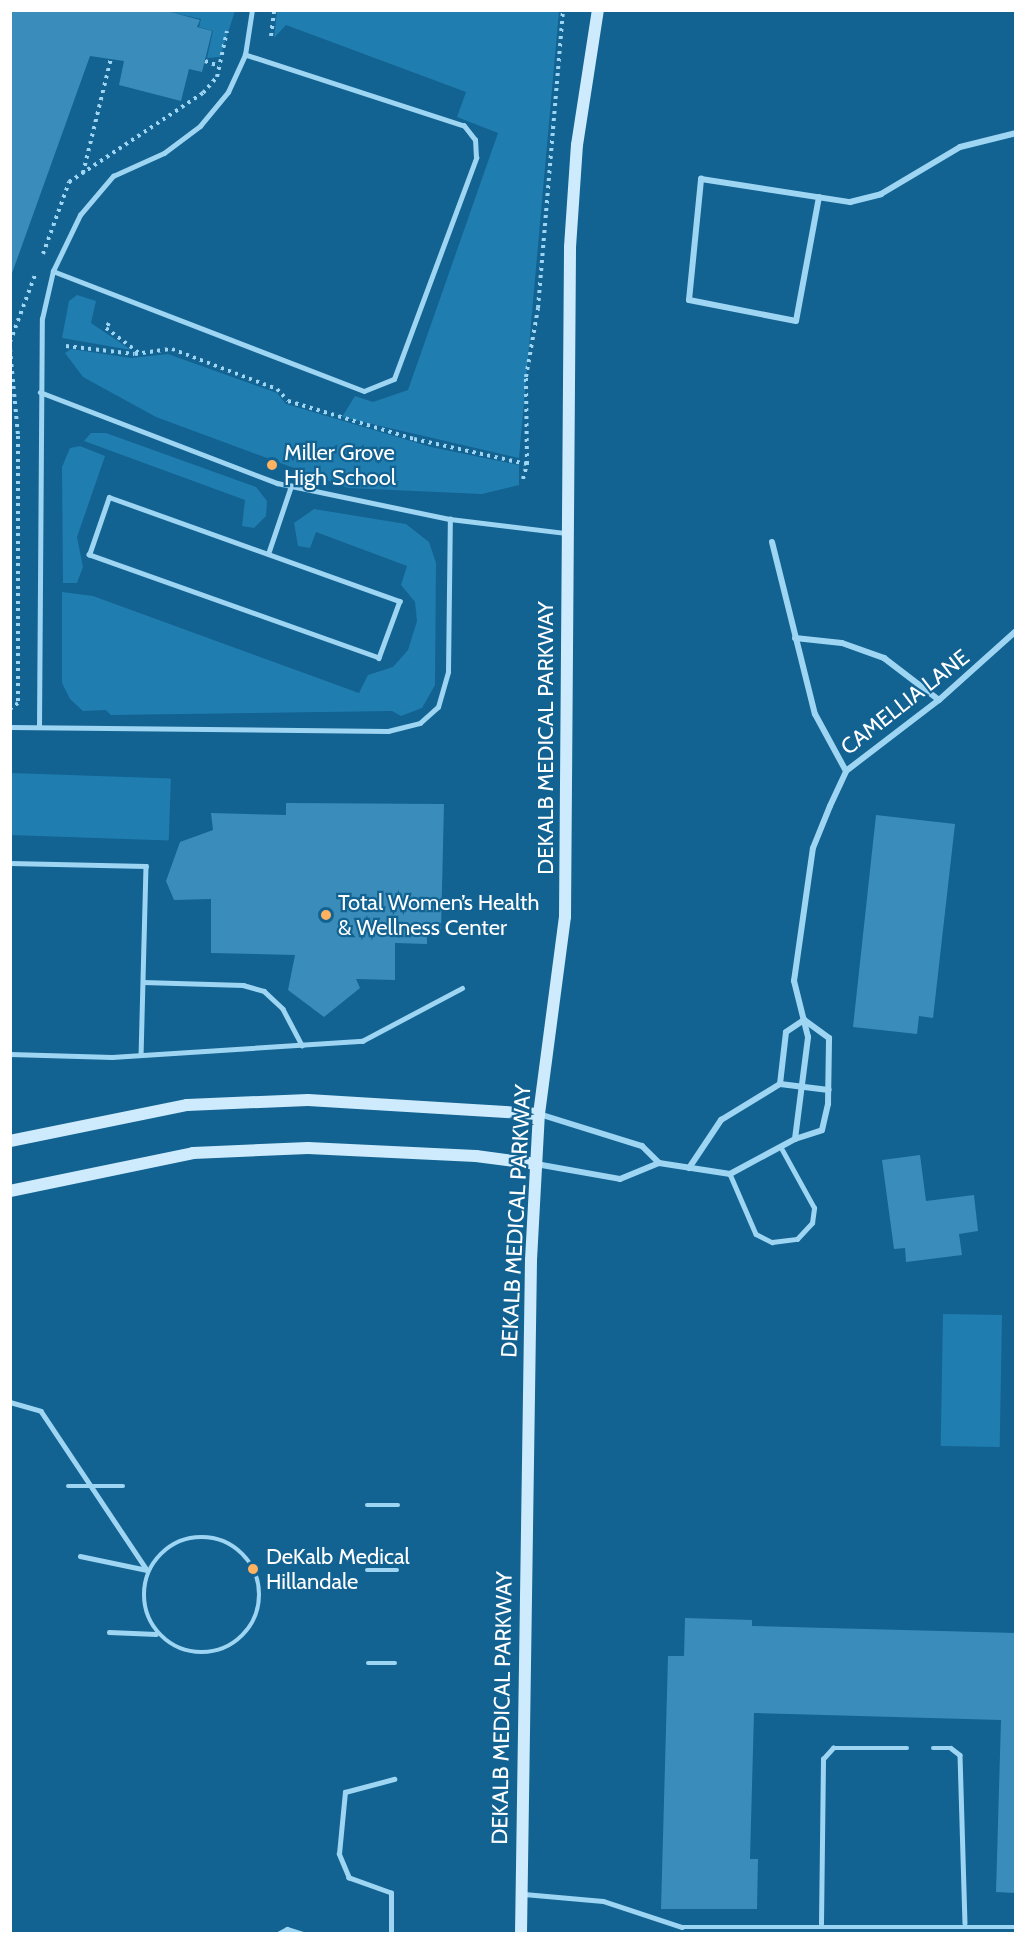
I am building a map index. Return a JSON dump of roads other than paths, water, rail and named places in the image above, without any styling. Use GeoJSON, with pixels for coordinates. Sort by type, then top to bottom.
{"type":"FeatureCollection","features":[{"type":"Feature","properties":{"kind":"main road","name":"DEKALB MEDICAL PARKWAY"},"geometry":{"type":"LineString","coordinates":[[521,1934],[536,1164],[539,1114],[565,917],[570,247],[577,144],[598,10]]}},
{"type":"Feature","properties":{"kind":"main road"},"geometry":{"type":"LineString","coordinates":[[10,1141],[198,1105],[308,1100],[539,1114]]}},
{"type":"Feature","properties":{"kind":"main road"},"geometry":{"type":"LineString","coordinates":[[10,1191],[193,1153],[308,1148],[476,1156],[536,1164]]}},
{"type":"Feature","properties":{"kind":"street"},"geometry":{"type":"LineString","coordinates":[[819,197],[796,321],[688,300],[701,179],[819,197],[850,202],[881,194],[960,147],[1016,133]]}},
{"type":"Feature","properties":{"kind":"street"},"geometry":{"type":"LineString","coordinates":[[772,542],[815,714],[846,771]]}},
{"type":"Feature","properties":{"kind":"street","name":"CAMELLIA LANE"},"geometry":{"type":"LineString","coordinates":[[795,1139],[804,1087],[808,1037],[794,981],[813,848],[846,771],[939,700],[1016,631]]}},
{"type":"Feature","properties":{"kind":"street"},"geometry":{"type":"LineString","coordinates":[[795,638],[842,643],[884,658],[939,700]]}},
{"type":"Feature","properties":{"kind":"street"},"geometry":{"type":"LineString","coordinates":[[536,1164],[620,1179],[659,1163],[730,1174],[782,1150],[795,1139],[822,1130],[829,1090],[829,1038],[804,1020],[786,1032],[780,1084]]}},
{"type":"Feature","properties":{"kind":"street"},"geometry":{"type":"LineString","coordinates":[[688,1168],[721,1120],[780,1084],[829,1090]]}},
{"type":"Feature","properties":{"kind":"street"},"geometry":{"type":"LineString","coordinates":[[539,1114],[642,1146],[659,1163]]}},
{"type":"Feature","properties":{"kind":"lane"},"geometry":{"type":"LineString","coordinates":[[39,727],[42,318],[53,271],[87,204],[113,176],[164,153],[200,126],[228,92],[245,56],[252,10]]}},
{"type":"Feature","properties":{"kind":"lane"},"geometry":{"type":"LineString","coordinates":[[53,271],[364,391],[394,379],[476,158],[475,140],[464,126],[245,56]]}},
{"type":"Feature","properties":{"kind":"lane"},"geometry":{"type":"LineString","coordinates":[[40,392],[291,486],[450,519],[568,533]]}},
{"type":"Feature","properties":{"kind":"lane"},"geometry":{"type":"LineString","coordinates":[[268,554],[291,486]]}},
{"type":"Feature","properties":{"kind":"lane"},"geometry":{"type":"LineString","coordinates":[[109,497],[268,554],[400,601],[380,658],[88,555],[109,497]]}},
{"type":"Feature","properties":{"kind":"lane"},"geometry":{"type":"LineString","coordinates":[[10,727],[388,731],[420,723],[438,707],[448,672],[450,519]]}},
{"type":"Feature","properties":{"kind":"lane"},"geometry":{"type":"LineString","coordinates":[[10,863],[146,866],[141,1055]]}},
{"type":"Feature","properties":{"kind":"lane"},"geometry":{"type":"LineString","coordinates":[[143,982],[243,985],[264,992],[283,1009],[302,1045]]}},
{"type":"Feature","properties":{"kind":"lane"},"geometry":{"type":"LineString","coordinates":[[10,1054],[141,1055],[362,1041],[462,988]]}},
{"type":"Feature","properties":{"kind":"lane"},"geometry":{"type":"LineString","coordinates":[[730,1174],[756,1233],[772,1242],[797,1239],[812,1223],[814,1208],[782,1150]]}},
{"type":"Feature","properties":{"kind":"lane"},"geometry":{"type":"LineString","coordinates":[[10,1402],[41,1411],[147,1570]]}},
{"type":"Feature","properties":{"kind":"lane"},"geometry":{"type":"LineString","coordinates":[[68,1486],[90,1484],[123,1486]]}},
{"type":"Feature","properties":{"kind":"lane"},"geometry":{"type":"LineString","coordinates":[[367,1505],[398,1505]]}},
{"type":"Feature","properties":{"kind":"lane"},"geometry":{"type":"LineString","coordinates":[[109,1632],[156,1634],[185,1652],[219,1652],[247,1634],[261,1604],[256,1570],[234,1545],[202,1535],[170,1545],[147,1570],[142,1603],[156,1634]]}},
{"type":"Feature","properties":{"kind":"lane"},"geometry":{"type":"LineString","coordinates":[[80,1556],[147,1570]]}},
{"type":"Feature","properties":{"kind":"lane"},"geometry":{"type":"LineString","coordinates":[[367,1570],[397,1570]]}},
{"type":"Feature","properties":{"kind":"lane"},"geometry":{"type":"LineString","coordinates":[[368,1663],[395,1663]]}},
{"type":"Feature","properties":{"kind":"lane"},"geometry":{"type":"LineString","coordinates":[[821,1924],[823,1759],[833,1748],[907,1748]]}},
{"type":"Feature","properties":{"kind":"lane"},"geometry":{"type":"LineString","coordinates":[[933,1748],[951,1748],[960,1755],[965,1923]]}},
{"type":"Feature","properties":{"kind":"lane"},"geometry":{"type":"LineString","coordinates":[[391,1934],[392,1893],[350,1878],[339,1854],[345,1792],[394,1779]]}},
{"type":"Feature","properties":{"kind":"lane"},"geometry":{"type":"LineString","coordinates":[[521,1893],[603,1901],[682,1927],[965,1923],[1016,1927]]}},
{"type":"Feature","properties":{"kind":"lane"},"geometry":{"type":"LineString","coordinates":[[278,1934],[287,1929],[303,1934]]}},
{"type":"Feature","properties":{"kind":"place","name":"Miller Grove High School"},"geometry":{"type":"Point","coordinates":[272,465]}},
{"type":"Feature","properties":{"kind":"place","name":"Total Women’s Health & Wellness Center"},"geometry":{"type":"Point","coordinates":[326,915]}},
{"type":"Feature","properties":{"kind":"place","name":"DeKalb Medical Hillandale"},"geometry":{"type":"Point","coordinates":[253,1569]}}]}
